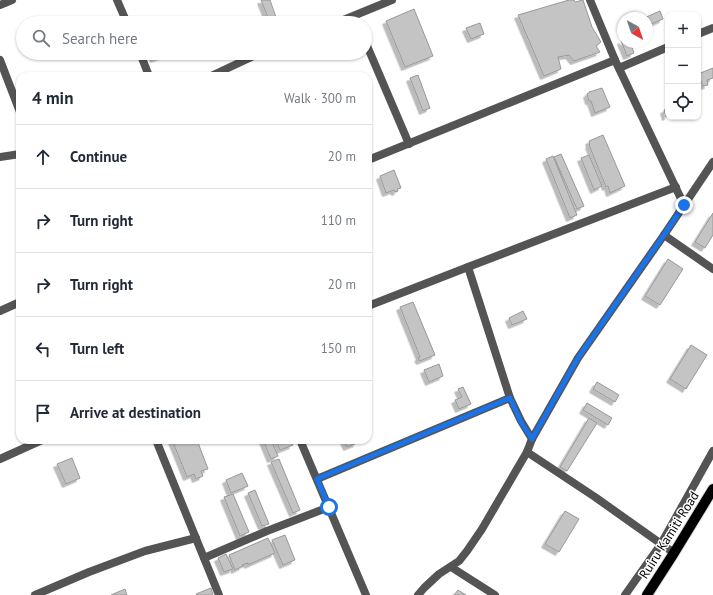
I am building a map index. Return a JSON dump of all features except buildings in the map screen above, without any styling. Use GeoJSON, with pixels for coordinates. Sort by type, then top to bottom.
{"type":"FeatureCollection","features":[{"type":"Feature","properties":{"kind":"main road","name":"Ruiru Kamiti Road"},"geometry":{"type":"LineString","coordinates":[[647,595],[713,489]]}},
{"type":"Feature","properties":{"kind":"street"},"geometry":{"type":"LineString","coordinates":[[0,5],[12,0]]}},
{"type":"Feature","properties":{"kind":"street"},"geometry":{"type":"LineString","coordinates":[[117,0],[124,16]]}},
{"type":"Feature","properties":{"kind":"street"},"geometry":{"type":"LineString","coordinates":[[363,16],[392,0]]}},
{"type":"Feature","properties":{"kind":"street"},"geometry":{"type":"LineString","coordinates":[[590,0],[615,60],[684,205]]}},
{"type":"Feature","properties":{"kind":"street"},"geometry":{"type":"LineString","coordinates":[[701,33],[713,28]]}},
{"type":"Feature","properties":{"kind":"street"},"geometry":{"type":"LineString","coordinates":[[619,68],[666,48]]}},
{"type":"Feature","properties":{"kind":"street"},"geometry":{"type":"LineString","coordinates":[[372,57],[409,144]]}},
{"type":"Feature","properties":{"kind":"street"},"geometry":{"type":"LineString","coordinates":[[0,60],[16,102]]}},
{"type":"Feature","properties":{"kind":"street"},"geometry":{"type":"LineString","coordinates":[[143,60],[147,72]]}},
{"type":"Feature","properties":{"kind":"street"},"geometry":{"type":"LineString","coordinates":[[220,72],[245,60]]}},
{"type":"Feature","properties":{"kind":"street"},"geometry":{"type":"LineString","coordinates":[[372,158],[615,60]]}},
{"type":"Feature","properties":{"kind":"street"},"geometry":{"type":"LineString","coordinates":[[0,157],[16,155]]}},
{"type":"Feature","properties":{"kind":"street"},"geometry":{"type":"LineString","coordinates":[[418,595],[439,574],[459,561],[482,529],[527,452],[532,439],[578,358],[713,162]]}},
{"type":"Feature","properties":{"kind":"street"},"geometry":{"type":"LineString","coordinates":[[372,304],[468,266],[676,187]]}},
{"type":"Feature","properties":{"kind":"street"},"geometry":{"type":"LineString","coordinates":[[664,235],[713,269]]}},
{"type":"Feature","properties":{"kind":"street"},"geometry":{"type":"LineString","coordinates":[[468,266],[510,398],[521,422],[532,439]]}},
{"type":"Feature","properties":{"kind":"street"},"geometry":{"type":"LineString","coordinates":[[0,311],[16,304]]}},
{"type":"Feature","properties":{"kind":"street"},"geometry":{"type":"LineString","coordinates":[[317,479],[510,398]]}},
{"type":"Feature","properties":{"kind":"street"},"geometry":{"type":"LineString","coordinates":[[0,459],[33,444]]}},
{"type":"Feature","properties":{"kind":"street"},"geometry":{"type":"LineString","coordinates":[[158,444],[219,595]]}},
{"type":"Feature","properties":{"kind":"street"},"geometry":{"type":"LineString","coordinates":[[302,444],[366,595]]}},
{"type":"Feature","properties":{"kind":"street"},"geometry":{"type":"LineString","coordinates":[[625,595],[661,544],[713,451]]}},
{"type":"Feature","properties":{"kind":"street"},"geometry":{"type":"LineString","coordinates":[[527,452],[674,553]]}},
{"type":"Feature","properties":{"kind":"street"},"geometry":{"type":"LineString","coordinates":[[204,558],[329,507]]}},
{"type":"Feature","properties":{"kind":"street"},"geometry":{"type":"LineString","coordinates":[[35,595],[89,572],[138,554],[196,538]]}},
{"type":"Feature","properties":{"kind":"street"},"geometry":{"type":"LineString","coordinates":[[451,567],[495,595]]}},
{"type":"Feature","properties":{"kind":"route"},"geometry":{"type":"LineString","coordinates":[[329,507],[317,479],[510,398],[514,409],[532,439],[578,358],[684,205]]}}]}
